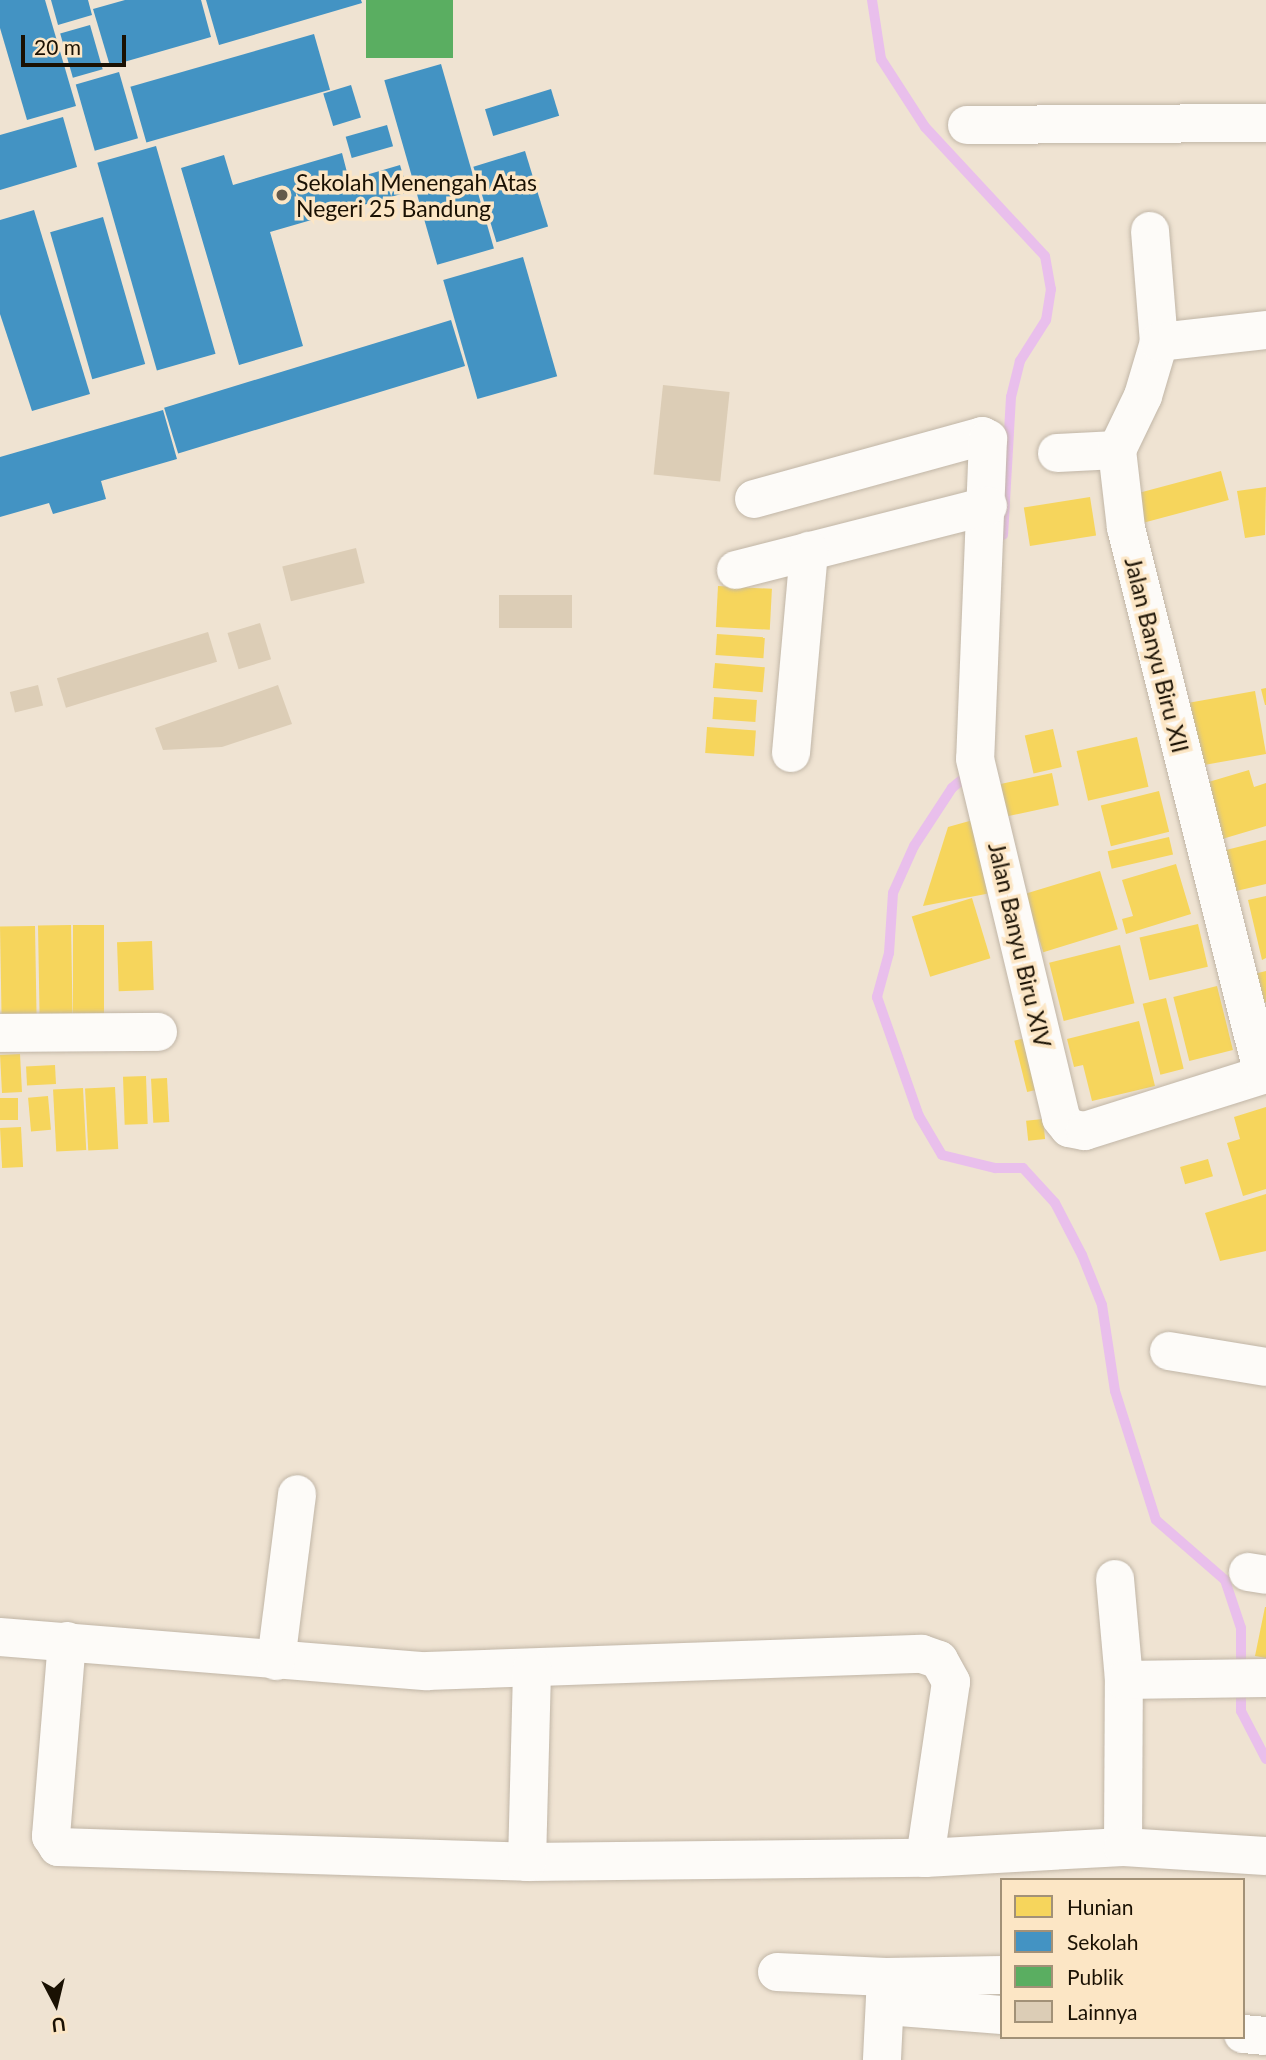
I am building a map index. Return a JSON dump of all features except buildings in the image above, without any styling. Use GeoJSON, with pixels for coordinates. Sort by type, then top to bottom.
{"type":"FeatureCollection","features":[{"type":"Feature","properties":{"kind":"street"},"geometry":{"type":"LineString","coordinates":[[967,125],[1266,123]]}},
{"type":"Feature","properties":{"kind":"street"},"geometry":{"type":"LineString","coordinates":[[1057,453],[1117,450],[1143,397],[1159,342],[1150,231]]}},
{"type":"Feature","properties":{"kind":"street"},"geometry":{"type":"LineString","coordinates":[[1159,342],[1266,331]]}},
{"type":"Feature","properties":{"kind":"street","name":"Jalan Banyu Biru XIV"},"geometry":{"type":"LineString","coordinates":[[754,499],[982,436],[992,446],[978,771],[1061,1118],[1069,1128],[1095,1129],[1264,1074]]}},
{"type":"Feature","properties":{"kind":"street","name":"Jalan Banyu Biru XII"},"geometry":{"type":"LineString","coordinates":[[1117,450],[1126,528],[1264,1074]]}},
{"type":"Feature","properties":{"kind":"street"},"geometry":{"type":"LineString","coordinates":[[736,570],[988,506]]}},
{"type":"Feature","properties":{"kind":"street"},"geometry":{"type":"LineString","coordinates":[[791,753],[809,551]]}},
{"type":"Feature","properties":{"kind":"street"},"geometry":{"type":"LineString","coordinates":[[0,1033],[158,1032]]}},
{"type":"Feature","properties":{"kind":"street"},"geometry":{"type":"LineString","coordinates":[[1169,1351],[1266,1367]]}},
{"type":"Feature","properties":{"kind":"street"},"geometry":{"type":"LineString","coordinates":[[276,1661],[298,1494]]}},
{"type":"Feature","properties":{"kind":"street"},"geometry":{"type":"LineString","coordinates":[[1115,1578],[1124,1680],[1123,1847]]}},
{"type":"Feature","properties":{"kind":"street"},"geometry":{"type":"LineString","coordinates":[[0,1637],[427,1671],[922,1654],[939,1660],[951,1682],[925,1858]]}},
{"type":"Feature","properties":{"kind":"street"},"geometry":{"type":"LineString","coordinates":[[67,1641],[51,1836],[56,1846],[527,1861],[925,1858],[1123,1847],[1266,1856]]}},
{"type":"Feature","properties":{"kind":"street"},"geometry":{"type":"LineString","coordinates":[[527,1861],[532,1668]]}},
{"type":"Feature","properties":{"kind":"street"},"geometry":{"type":"LineString","coordinates":[[1124,1680],[1265,1678]]}},
{"type":"Feature","properties":{"kind":"street"},"geometry":{"type":"LineString","coordinates":[[777,1972],[1000,2015]]}},
{"type":"Feature","properties":{"kind":"street"},"geometry":{"type":"LineString","coordinates":[[887,1991],[1000,1975]]}},
{"type":"Feature","properties":{"kind":"street"},"geometry":{"type":"LineString","coordinates":[[882,2060],[887,1991]]}},
{"type":"Feature","properties":{"kind":"street"},"geometry":{"type":"LineString","coordinates":[[1245,2034],[1266,2036]]}},
{"type":"Feature","properties":{"kind":"waterway"},"geometry":{"type":"LineString","coordinates":[[872,0],[881,59],[925,127],[1045,256],[1051,289],[1046,320],[1020,361],[1011,397],[1003,535]]}},
{"type":"Feature","properties":{"kind":"waterway"},"geometry":{"type":"LineString","coordinates":[[971,772],[952,788],[914,846],[893,893],[889,953],[877,997],[919,1116],[942,1155],[995,1168],[1023,1168],[1055,1203],[1082,1255],[1102,1305],[1115,1391],[1156,1520],[1225,1580],[1241,1628],[1241,1711],[1266,1759]]}},
{"type":"Feature","properties":{"kind":"place","name":"Sekolah Menengah Atas Negeri 25 Bandung"},"geometry":{"type":"Point","coordinates":[282,195]}}]}
